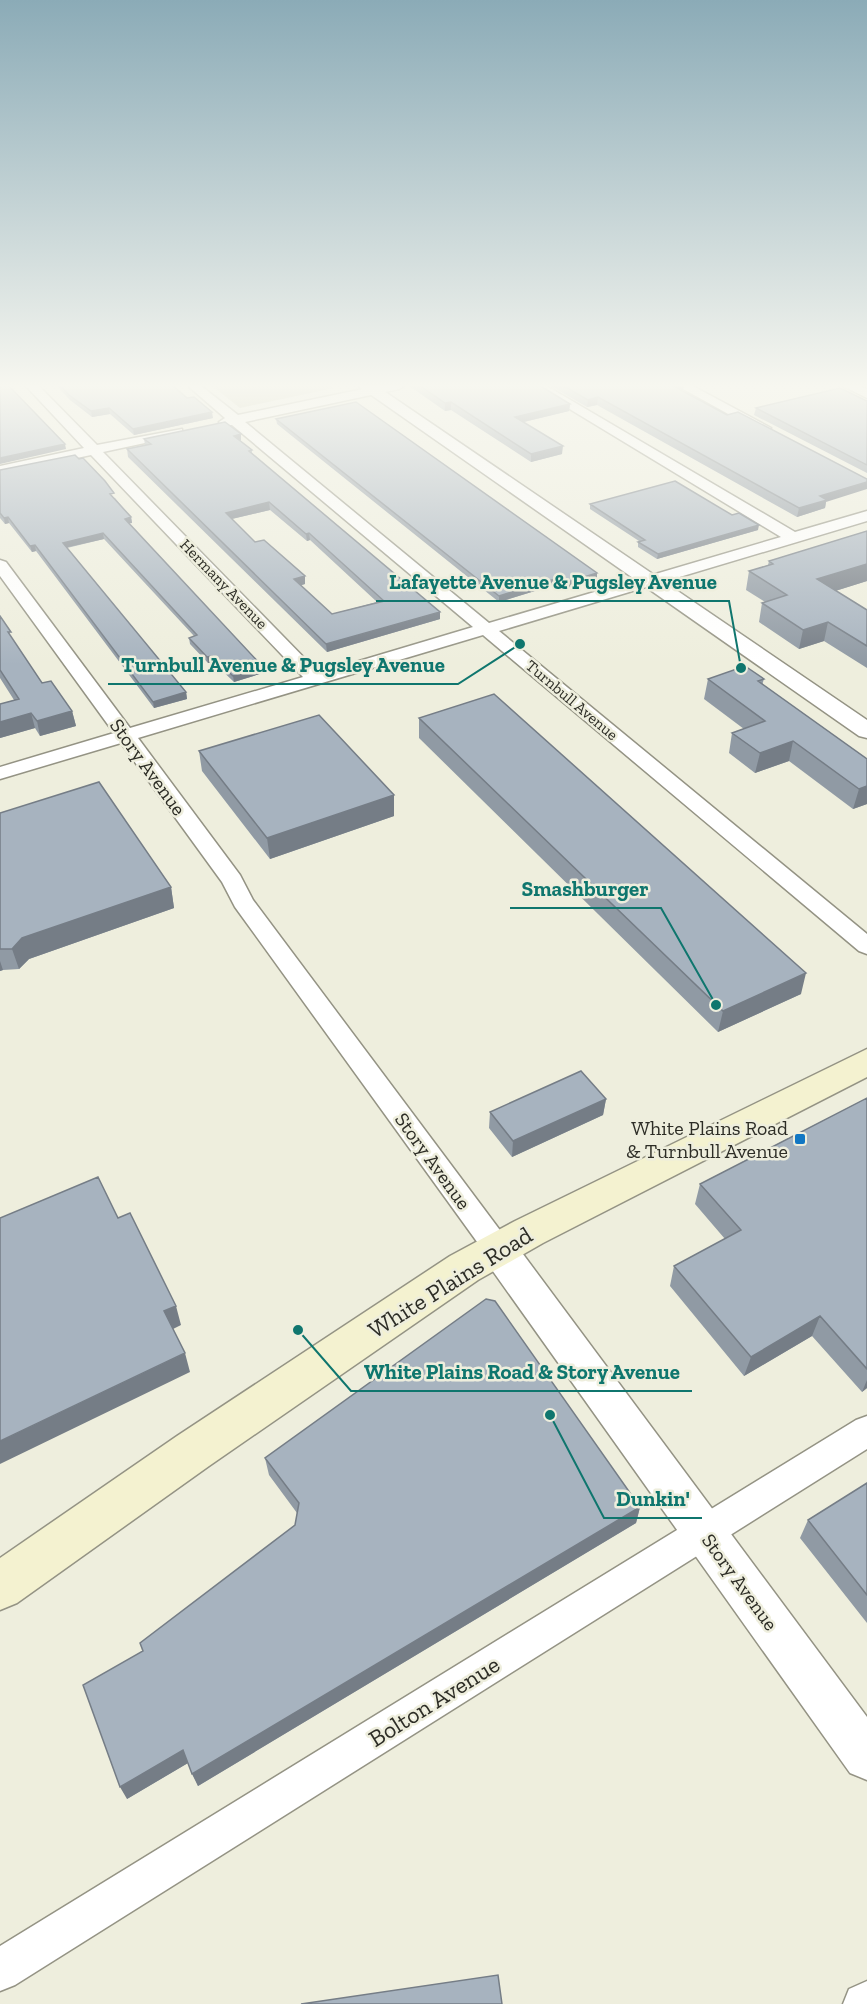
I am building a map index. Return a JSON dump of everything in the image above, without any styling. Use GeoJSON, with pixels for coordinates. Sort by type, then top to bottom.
{"type":"FeatureCollection","features":[{"type":"Feature","properties":{"kind":"main road","name":"White Plains Road"},"geometry":{"type":"LineString","coordinates":[[0,1586],[193,1451],[498,1249],[867,1062]]}},
{"type":"Feature","properties":{"kind":"street","name":"Hermany Avenue"},"geometry":{"type":"LineString","coordinates":[[122,479],[316,680]]}},
{"type":"Feature","properties":{"kind":"street","name":"Turnbull Avenue"},"geometry":{"type":"LineString","coordinates":[[306,479],[867,946]]}},
{"type":"Feature","properties":{"kind":"street"},"geometry":{"type":"LineString","coordinates":[[501,479],[867,731]]}},
{"type":"Feature","properties":{"kind":"street"},"geometry":{"type":"LineString","coordinates":[[694,479],[794,538]]}},
{"type":"Feature","properties":{"kind":"street"},"geometry":{"type":"LineString","coordinates":[[0,773],[867,516]]}},
{"type":"Feature","properties":{"kind":"street","name":"Story Avenue"},"geometry":{"type":"LineString","coordinates":[[0,565],[867,1756]]}},
{"type":"Feature","properties":{"kind":"street","name":"Bolton Avenue"},"geometry":{"type":"LineString","coordinates":[[0,1970],[705,1534],[867,1431]]}},
{"type":"Feature","properties":{"kind":"building"},"geometry":{"type":"Polygon","coordinates":[[[0,479],[103,479],[114,493],[110,494],[131,517],[125,519],[263,667],[233,676],[212,656],[207,657],[189,638],[197,635],[103,533],[63,543],[186,692],[153,702],[35,545],[30,546],[8,517],[4,518],[0,513],[0,479]]]}},
{"type":"Feature","properties":{"kind":"building"},"geometry":{"type":"Polygon","coordinates":[[[157,479],[282,479],[440,612],[326,644],[157,479]],[[269,502],[226,513],[255,542],[264,540],[305,576],[294,579],[332,614],[384,601],[309,533],[306,534],[269,502]]]}},
{"type":"Feature","properties":{"kind":"building"},"geometry":{"type":"Polygon","coordinates":[[[351,479],[464,479],[597,573],[568,582],[561,577],[499,596],[351,479]]]}},
{"type":"Feature","properties":{"kind":"building"},"geometry":{"type":"Polygon","coordinates":[[[746,479],[867,479],[867,482],[820,496],[827,500],[799,508],[746,479]]]}},
{"type":"Feature","properties":{"kind":"building"},"geometry":{"type":"Polygon","coordinates":[[[675,481],[732,515],[739,513],[759,525],[658,554],[638,542],[645,540],[590,504],[675,481]]]}},
{"type":"Feature","properties":{"kind":"building"},"geometry":{"type":"Polygon","coordinates":[[[867,531],[867,564],[817,579],[867,610],[867,646],[828,622],[803,630],[762,603],[787,595],[749,571],[773,564],[769,561],[867,531]]]}},
{"type":"Feature","properties":{"kind":"building"},"geometry":{"type":"Polygon","coordinates":[[[0,616],[42,683],[51,681],[72,711],[37,721],[31,713],[0,722],[0,704],[19,699],[0,670],[0,616]]]}},
{"type":"Feature","properties":{"kind":"building"},"geometry":{"type":"Polygon","coordinates":[[[745,666],[764,679],[758,681],[867,759],[867,786],[859,789],[793,741],[760,753],[732,733],[765,721],[708,679],[745,666]]]}},
{"type":"Feature","properties":{"kind":"building"},"geometry":{"type":"Polygon","coordinates":[[[494,694],[806,973],[723,1011],[419,718],[494,694]]]}},
{"type":"Feature","properties":{"kind":"building"},"geometry":{"type":"Polygon","coordinates":[[[319,715],[394,795],[267,838],[199,751],[319,715]]]}},
{"type":"Feature","properties":{"kind":"building"},"geometry":{"type":"Polygon","coordinates":[[[99,782],[171,887],[22,938],[12,949],[0,949],[0,813],[99,782]]]}},
{"type":"Feature","properties":{"kind":"building"},"geometry":{"type":"Polygon","coordinates":[[[581,1071],[606,1099],[513,1141],[490,1112],[581,1071]]]}},
{"type":"Feature","properties":{"kind":"building"},"geometry":{"type":"Polygon","coordinates":[[[867,1098],[867,1369],[820,1316],[751,1357],[674,1266],[741,1230],[700,1184],[867,1098]]]}},
{"type":"Feature","properties":{"kind":"building"},"geometry":{"type":"Polygon","coordinates":[[[98,1177],[118,1218],[130,1213],[176,1306],[164,1311],[185,1353],[0,1441],[0,1218],[98,1177]]]}},
{"type":"Feature","properties":{"kind":"building"},"geometry":{"type":"Polygon","coordinates":[[[486,1299],[495,1301],[640,1507],[192,1774],[183,1750],[120,1787],[83,1685],[143,1651],[140,1643],[295,1525],[299,1503],[265,1458],[486,1299]]]}},
{"type":"Feature","properties":{"kind":"building"},"geometry":{"type":"Polygon","coordinates":[[[867,1483],[867,1595],[808,1520],[867,1483]]]}},
{"type":"Feature","properties":{"kind":"building"},"geometry":{"type":"Polygon","coordinates":[[[498,1975],[502,2004],[301,2004],[498,1975]]]}},
{"type":"Feature","properties":{"kind":"place","name":"Turnbull Avenue & Pugsley Avenue"},"geometry":{"type":"Point","coordinates":[520,644]}},
{"type":"Feature","properties":{"kind":"place","name":"Lafayette Avenue & Pugsley Avenue"},"geometry":{"type":"Point","coordinates":[741,668]}},
{"type":"Feature","properties":{"kind":"place","name":"Smashburger"},"geometry":{"type":"Point","coordinates":[716,1005]}},
{"type":"Feature","properties":{"kind":"place","name":"White Plains Road & Turnbull Avenue"},"geometry":{"type":"Point","coordinates":[800,1139]}},
{"type":"Feature","properties":{"kind":"place","name":"White Plains Road & Story Avenue"},"geometry":{"type":"Point","coordinates":[298,1330]}},
{"type":"Feature","properties":{"kind":"place","name":"Dunkin'"},"geometry":{"type":"Point","coordinates":[550,1415]}}]}
